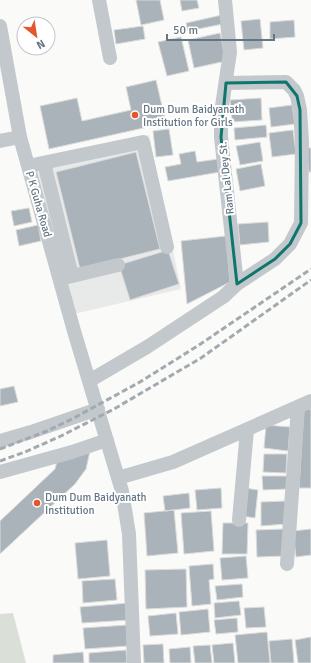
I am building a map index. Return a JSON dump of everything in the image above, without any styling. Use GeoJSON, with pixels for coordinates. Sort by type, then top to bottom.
{"type":"FeatureCollection","features":[{"type":"Feature","properties":{"kind":"street"},"geometry":{"type":"LineString","coordinates":[[99,0],[110,58]]}},
{"type":"Feature","properties":{"kind":"street","name":"Ram Lal Dey St."},"geometry":{"type":"LineString","coordinates":[[225,0],[230,52],[221,113],[221,137],[237,284]]}},
{"type":"Feature","properties":{"kind":"street","name":"P K Guha Road"},"geometry":{"type":"LineString","coordinates":[[0,26],[20,137],[28,166],[66,277],[89,381],[122,491],[129,534],[134,663]]}},
{"type":"Feature","properties":{"kind":"street"},"geometry":{"type":"LineString","coordinates":[[89,381],[147,347],[223,297],[237,284],[274,259],[290,244],[301,223],[302,142],[300,110],[294,90],[286,82],[226,83]]}},
{"type":"Feature","properties":{"kind":"street"},"geometry":{"type":"LineString","coordinates":[[0,141],[20,137]]}},
{"type":"Feature","properties":{"kind":"street"},"geometry":{"type":"LineString","coordinates":[[28,166],[143,142],[167,246]]}},
{"type":"Feature","properties":{"kind":"street"},"geometry":{"type":"LineString","coordinates":[[44,163],[66,277],[118,265]]}},
{"type":"Feature","properties":{"kind":"street"},"geometry":{"type":"LineString","coordinates":[[118,478],[173,462],[311,401]]}},
{"type":"Feature","properties":{"kind":"street"},"geometry":{"type":"LineString","coordinates":[[287,564],[298,407]]}},
{"type":"Feature","properties":{"kind":"street"},"geometry":{"type":"LineString","coordinates":[[0,441],[32,432],[98,409]]}},
{"type":"Feature","properties":{"kind":"street"},"geometry":{"type":"LineString","coordinates":[[239,520],[247,430]]}},
{"type":"Feature","properties":{"kind":"street"},"geometry":{"type":"LineString","coordinates":[[0,472],[72,452],[107,440]]}},
{"type":"Feature","properties":{"kind":"highlighted area"},"geometry":{"type":"Polygon","coordinates":[[[286,82],[297,96],[300,110],[301,223],[290,244],[275,259],[237,284],[221,137],[226,83],[286,82]]]}},
{"type":"Feature","properties":{"kind":"shaded area"},"geometry":{"type":"Polygon","coordinates":[[[149,135],[181,289],[74,314],[31,160],[149,135]]]}},
{"type":"Feature","properties":{"kind":"shaded area"},"geometry":{"type":"Polygon","coordinates":[[[13,613],[26,663],[0,663],[0,614],[13,613]]]}},
{"type":"Feature","properties":{"kind":"building"},"geometry":{"type":"Polygon","coordinates":[[[136,0],[160,0],[164,20],[141,25],[136,0]]]}},
{"type":"Feature","properties":{"kind":"building"},"geometry":{"type":"Polygon","coordinates":[[[180,0],[197,0],[199,8],[182,11],[180,0]]]}},
{"type":"Feature","properties":{"kind":"building"},"geometry":{"type":"Polygon","coordinates":[[[222,15],[223,24],[188,31],[186,23],[222,15]]]}},
{"type":"Feature","properties":{"kind":"building"},"geometry":{"type":"Polygon","coordinates":[[[260,19],[263,48],[244,50],[241,21],[260,19]]]}},
{"type":"Feature","properties":{"kind":"building"},"geometry":{"type":"Polygon","coordinates":[[[294,20],[295,37],[270,39],[270,22],[294,20]]]}},
{"type":"Feature","properties":{"kind":"building"},"geometry":{"type":"Polygon","coordinates":[[[143,26],[145,39],[116,44],[114,30],[143,26]]]}},
{"type":"Feature","properties":{"kind":"building"},"geometry":{"type":"Polygon","coordinates":[[[220,33],[226,61],[194,68],[188,40],[220,33]]]}},
{"type":"Feature","properties":{"kind":"building"},"geometry":{"type":"Polygon","coordinates":[[[181,37],[189,71],[167,76],[158,42],[181,37]]]}},
{"type":"Feature","properties":{"kind":"building","name":"Dum Dum Baidyanath Institution for Girls"},"geometry":{"type":"Polygon","coordinates":[[[156,80],[166,123],[49,149],[40,106],[77,98],[82,121],[131,110],[126,87],[156,80]]]}},
{"type":"Feature","properties":{"kind":"building"},"geometry":{"type":"Polygon","coordinates":[[[261,98],[262,120],[232,122],[230,100],[261,98]]]}},
{"type":"Feature","properties":{"kind":"building"},"geometry":{"type":"Polygon","coordinates":[[[292,105],[295,124],[271,127],[269,108],[292,105]]]}},
{"type":"Feature","properties":{"kind":"building"},"geometry":{"type":"Polygon","coordinates":[[[266,125],[267,137],[235,140],[234,128],[266,125]]]}},
{"type":"Feature","properties":{"kind":"building"},"geometry":{"type":"Polygon","coordinates":[[[169,129],[173,155],[156,157],[153,131],[169,129]]]}},
{"type":"Feature","properties":{"kind":"building"},"geometry":{"type":"Polygon","coordinates":[[[293,130],[296,154],[272,157],[269,133],[293,130]]]}},
{"type":"Feature","properties":{"kind":"building"},"geometry":{"type":"Polygon","coordinates":[[[260,142],[263,161],[240,165],[236,146],[260,142]]]}},
{"type":"Feature","properties":{"kind":"building"},"geometry":{"type":"Polygon","coordinates":[[[306,148],[311,148],[311,172],[309,172],[306,148]]]}},
{"type":"Feature","properties":{"kind":"building"},"geometry":{"type":"Polygon","coordinates":[[[195,151],[197,162],[218,159],[220,172],[168,181],[165,167],[181,164],[179,154],[195,151]]]}},
{"type":"Feature","properties":{"kind":"building"},"geometry":{"type":"Polygon","coordinates":[[[136,152],[160,249],[80,269],[56,172],[136,152]]]}},
{"type":"Feature","properties":{"kind":"building"},"geometry":{"type":"Polygon","coordinates":[[[261,164],[265,186],[240,191],[236,169],[261,164]]]}},
{"type":"Feature","properties":{"kind":"building"},"geometry":{"type":"Polygon","coordinates":[[[29,208],[32,222],[14,226],[11,211],[29,208]]]}},
{"type":"Feature","properties":{"kind":"building"},"geometry":{"type":"Polygon","coordinates":[[[268,222],[269,242],[240,245],[238,224],[268,222]]]}},
{"type":"Feature","properties":{"kind":"building"},"geometry":{"type":"Polygon","coordinates":[[[38,225],[41,241],[19,246],[16,230],[38,225]]]}},
{"type":"Feature","properties":{"kind":"building"},"geometry":{"type":"Polygon","coordinates":[[[226,236],[230,282],[187,304],[181,241],[226,236]]]}},
{"type":"Feature","properties":{"kind":"building"},"geometry":{"type":"Polygon","coordinates":[[[168,250],[179,284],[130,300],[119,265],[168,250]]]}},
{"type":"Feature","properties":{"kind":"building"},"geometry":{"type":"Polygon","coordinates":[[[14,386],[18,402],[0,406],[0,389],[14,386]]]}},
{"type":"Feature","properties":{"kind":"building"},"geometry":{"type":"Polygon","coordinates":[[[304,409],[311,409],[311,488],[299,488],[304,409]]]}},
{"type":"Feature","properties":{"kind":"building"},"geometry":{"type":"Polygon","coordinates":[[[266,425],[290,427],[288,451],[264,448],[266,425]]]}},
{"type":"Feature","properties":{"kind":"building","name":"Dum Dum Baidyanath Institution"},"geometry":{"type":"Polygon","coordinates":[[[90,451],[86,469],[75,484],[0,554],[0,521],[55,469],[57,461],[90,451]]]}},
{"type":"Feature","properties":{"kind":"building"},"geometry":{"type":"Polygon","coordinates":[[[264,454],[287,454],[286,473],[263,472],[264,454]]]}},
{"type":"Feature","properties":{"kind":"building"},"geometry":{"type":"Polygon","coordinates":[[[262,476],[288,476],[288,489],[263,490],[262,476]]]}},
{"type":"Feature","properties":{"kind":"building"},"geometry":{"type":"Polygon","coordinates":[[[221,488],[222,508],[197,510],[195,490],[221,488]]]}},
{"type":"Feature","properties":{"kind":"building"},"geometry":{"type":"Polygon","coordinates":[[[245,488],[258,490],[255,518],[242,516],[245,488]]]}},
{"type":"Feature","properties":{"kind":"building"},"geometry":{"type":"Polygon","coordinates":[[[189,493],[190,508],[165,511],[163,496],[189,493]]]}},
{"type":"Feature","properties":{"kind":"building"},"geometry":{"type":"Polygon","coordinates":[[[286,501],[286,524],[261,526],[261,502],[286,501]]]}},
{"type":"Feature","properties":{"kind":"building"},"geometry":{"type":"Polygon","coordinates":[[[174,510],[178,553],[147,556],[144,513],[174,510]]]}},
{"type":"Feature","properties":{"kind":"building"},"geometry":{"type":"Polygon","coordinates":[[[211,511],[214,551],[184,554],[181,513],[211,511]]]}},
{"type":"Feature","properties":{"kind":"building"},"geometry":{"type":"Polygon","coordinates":[[[223,523],[248,523],[247,554],[222,554],[223,523]]]}},
{"type":"Feature","properties":{"kind":"building"},"geometry":{"type":"Polygon","coordinates":[[[284,529],[285,556],[257,557],[256,530],[284,529]]]}},
{"type":"Feature","properties":{"kind":"building"},"geometry":{"type":"Polygon","coordinates":[[[311,529],[311,555],[296,557],[293,531],[311,529]]]}},
{"type":"Feature","properties":{"kind":"building"},"geometry":{"type":"Polygon","coordinates":[[[107,540],[110,576],[78,579],[75,543],[107,540]]]}},
{"type":"Feature","properties":{"kind":"building"},"geometry":{"type":"Polygon","coordinates":[[[246,556],[248,578],[222,580],[220,558],[246,556]]]}},
{"type":"Feature","properties":{"kind":"building"},"geometry":{"type":"Polygon","coordinates":[[[213,564],[214,579],[209,580],[211,604],[192,606],[189,566],[213,564]]]}},
{"type":"Feature","properties":{"kind":"building"},"geometry":{"type":"Polygon","coordinates":[[[186,569],[187,607],[146,609],[145,570],[186,569]]]}},
{"type":"Feature","properties":{"kind":"building"},"geometry":{"type":"Polygon","coordinates":[[[115,579],[117,600],[83,603],[82,581],[115,579]]]}},
{"type":"Feature","properties":{"kind":"building"},"geometry":{"type":"Polygon","coordinates":[[[242,584],[243,597],[217,600],[215,586],[242,584]]]}},
{"type":"Feature","properties":{"kind":"building"},"geometry":{"type":"Polygon","coordinates":[[[239,601],[241,615],[215,618],[214,603],[239,601]]]}},
{"type":"Feature","properties":{"kind":"building"},"geometry":{"type":"Polygon","coordinates":[[[129,603],[130,620],[82,623],[80,607],[129,603]]]}},
{"type":"Feature","properties":{"kind":"building"},"geometry":{"type":"Polygon","coordinates":[[[264,607],[266,627],[246,628],[244,608],[264,607]]]}},
{"type":"Feature","properties":{"kind":"building"},"geometry":{"type":"Polygon","coordinates":[[[208,609],[210,632],[181,635],[179,612],[208,609]]]}},
{"type":"Feature","properties":{"kind":"building"},"geometry":{"type":"Polygon","coordinates":[[[176,613],[178,634],[150,636],[148,616],[176,613]]]}},
{"type":"Feature","properties":{"kind":"building"},"geometry":{"type":"Polygon","coordinates":[[[237,618],[238,632],[216,634],[214,620],[237,618]]]}},
{"type":"Feature","properties":{"kind":"building"},"geometry":{"type":"Polygon","coordinates":[[[127,625],[128,646],[85,649],[83,628],[127,625]]]}},
{"type":"Feature","properties":{"kind":"building"},"geometry":{"type":"Polygon","coordinates":[[[267,632],[270,663],[238,663],[235,635],[267,632]]]}},
{"type":"Feature","properties":{"kind":"building"},"geometry":{"type":"Polygon","coordinates":[[[311,637],[311,663],[298,663],[295,640],[311,637]]]}},
{"type":"Feature","properties":{"kind":"building"},"geometry":{"type":"Polygon","coordinates":[[[292,639],[294,663],[271,663],[269,641],[292,639]]]}},
{"type":"Feature","properties":{"kind":"building"},"geometry":{"type":"Polygon","coordinates":[[[233,643],[235,663],[214,663],[212,645],[233,643]]]}},
{"type":"Feature","properties":{"kind":"building"},"geometry":{"type":"Polygon","coordinates":[[[163,644],[164,663],[144,663],[143,645],[163,644]]]}},
{"type":"Feature","properties":{"kind":"building"},"geometry":{"type":"Polygon","coordinates":[[[210,645],[212,663],[195,663],[193,646],[210,645]]]}},
{"type":"Feature","properties":{"kind":"building"},"geometry":{"type":"Polygon","coordinates":[[[190,647],[191,663],[170,663],[169,649],[190,647]]]}},
{"type":"Feature","properties":{"kind":"building"},"geometry":{"type":"Polygon","coordinates":[[[126,650],[127,663],[89,663],[89,653],[126,650]]]}},
{"type":"Feature","properties":{"kind":"building"},"geometry":{"type":"Polygon","coordinates":[[[83,652],[84,663],[53,663],[53,655],[83,652]]]}},
{"type":"Feature","properties":{"kind":"railway"},"geometry":{"type":"LineString","coordinates":[[0,449],[47,431],[140,382],[199,345],[311,269]]}},
{"type":"Feature","properties":{"kind":"railway"},"geometry":{"type":"LineString","coordinates":[[0,461],[61,436],[114,409],[201,358],[311,280]]}},
{"type":"Feature","properties":{"kind":"place","name":"Dum Dum Baidyanath Institution for Girls"},"geometry":{"type":"Point","coordinates":[135,115]}},
{"type":"Feature","properties":{"kind":"place","name":"Dum Dum Baidyanath Institution"},"geometry":{"type":"Point","coordinates":[37,503]}}]}
